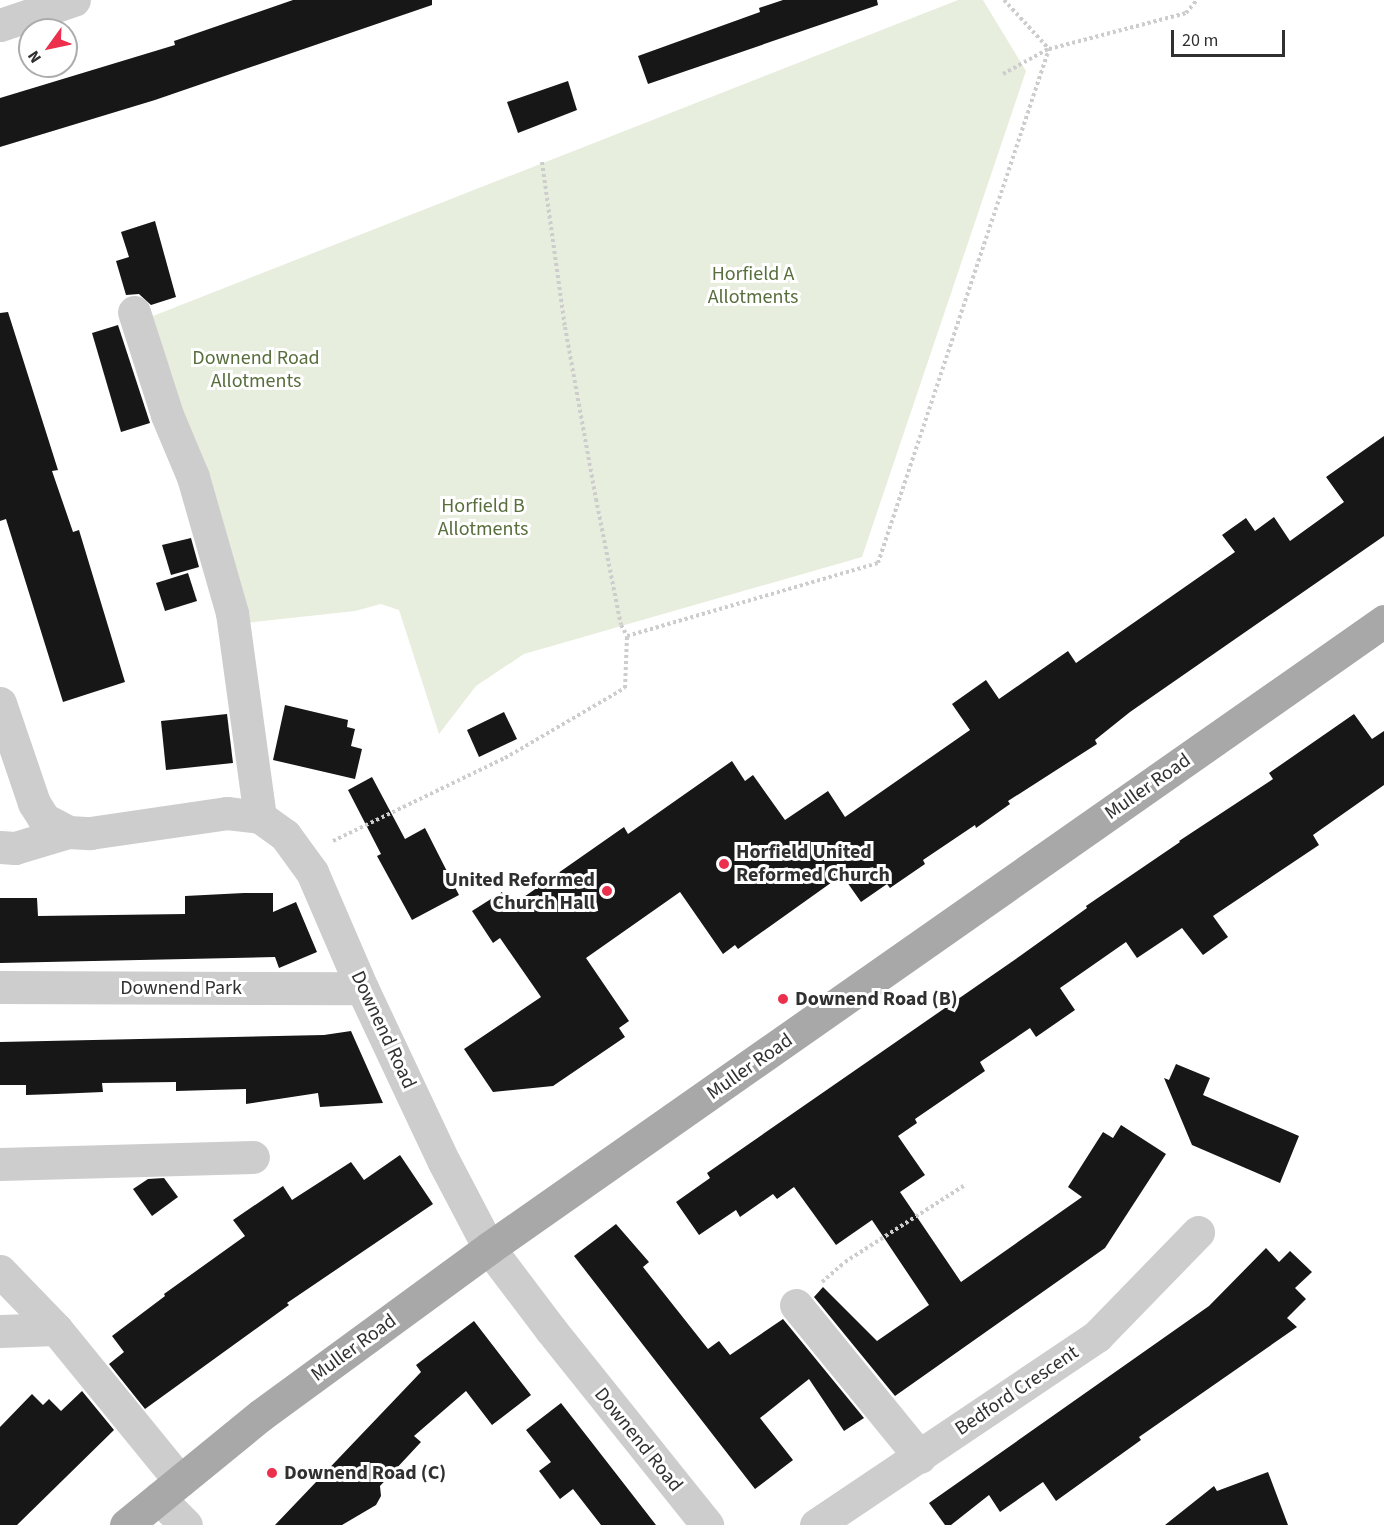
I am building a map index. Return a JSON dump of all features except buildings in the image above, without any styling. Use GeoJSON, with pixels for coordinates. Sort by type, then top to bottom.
{"type":"FeatureCollection","features":[{"type":"Feature","properties":{"kind":"main road","name":"Muller Road"},"geometry":{"type":"LineString","coordinates":[[126,1525],[261,1415],[489,1248],[1381,630]]}},
{"type":"Feature","properties":{"kind":"street"},"geometry":{"type":"LineString","coordinates":[[0,25],[74,0]]}},
{"type":"Feature","properties":{"kind":"street"},"geometry":{"type":"LineString","coordinates":[[134,312],[167,415],[193,477],[232,613],[260,817]]}},
{"type":"Feature","properties":{"kind":"street"},"geometry":{"type":"LineString","coordinates":[[0,703],[34,803],[44,819],[68,832]]}},
{"type":"Feature","properties":{"kind":"street","name":"Downend Road"},"geometry":{"type":"LineString","coordinates":[[68,832],[90,833],[227,813],[260,817],[285,835],[302,856],[329,907],[362,988],[444,1162],[489,1248],[564,1347],[707,1525]]}},
{"type":"Feature","properties":{"kind":"street"},"geometry":{"type":"LineString","coordinates":[[0,847],[15,848],[68,832]]}},
{"type":"Feature","properties":{"kind":"street","name":"Downend Park"},"geometry":{"type":"LineString","coordinates":[[0,987],[362,988]]}},
{"type":"Feature","properties":{"kind":"street"},"geometry":{"type":"LineString","coordinates":[[0,1164],[253,1157]]}},
{"type":"Feature","properties":{"kind":"street","name":"Bedford Crescent"},"geometry":{"type":"LineString","coordinates":[[816,1525],[1098,1336],[1197,1232]]}},
{"type":"Feature","properties":{"kind":"street"},"geometry":{"type":"LineString","coordinates":[[0,1271],[56,1329],[170,1490],[186,1525]]}},
{"type":"Feature","properties":{"kind":"street"},"geometry":{"type":"LineString","coordinates":[[796,1305],[920,1457]]}},
{"type":"Feature","properties":{"kind":"street"},"geometry":{"type":"LineString","coordinates":[[0,1331],[56,1329]]}},
{"type":"Feature","properties":{"kind":"path"},"geometry":{"type":"LineString","coordinates":[[1004,0],[1049,49]]}},
{"type":"Feature","properties":{"kind":"path"},"geometry":{"type":"LineString","coordinates":[[1003,74],[1049,49],[1186,13],[1197,0]]}},
{"type":"Feature","properties":{"kind":"path"},"geometry":{"type":"LineString","coordinates":[[627,636],[878,563],[1049,49]]}},
{"type":"Feature","properties":{"kind":"path"},"geometry":{"type":"LineString","coordinates":[[302,856],[505,758],[625,688],[627,636],[621,625],[591,476],[565,327],[542,162]]}},
{"type":"Feature","properties":{"kind":"path"},"geometry":{"type":"LineString","coordinates":[[796,1305],[845,1262],[965,1185]]}},
{"type":"Feature","properties":{"kind":"green space"},"geometry":{"type":"Polygon","coordinates":[[[958,0],[983,0],[1026,71],[862,557],[524,654],[476,686],[439,734],[399,610],[381,604],[355,611],[246,623],[153,316],[958,0]]]}},
{"type":"Feature","properties":{"kind":"place","name":"Horfield United Reformed Church"},"geometry":{"type":"Point","coordinates":[724,864]}},
{"type":"Feature","properties":{"kind":"place","name":"United Reformed Church Hall"},"geometry":{"type":"Point","coordinates":[607,891]}},
{"type":"Feature","properties":{"kind":"place","name":"Downend Road (B)"},"geometry":{"type":"Point","coordinates":[783,999]}},
{"type":"Feature","properties":{"kind":"place","name":"Downend Road (C)"},"geometry":{"type":"Point","coordinates":[272,1473]}},
{"type":"Feature","properties":{"kind":"park label","name":"Horfield A Allotments"},"geometry":{"type":"Point","coordinates":[753,286]}},
{"type":"Feature","properties":{"kind":"park label","name":"Downend Road Allotments"},"geometry":{"type":"Point","coordinates":[256,370]}},
{"type":"Feature","properties":{"kind":"park label","name":"Horfield B Allotments"},"geometry":{"type":"Point","coordinates":[483,518]}}]}
